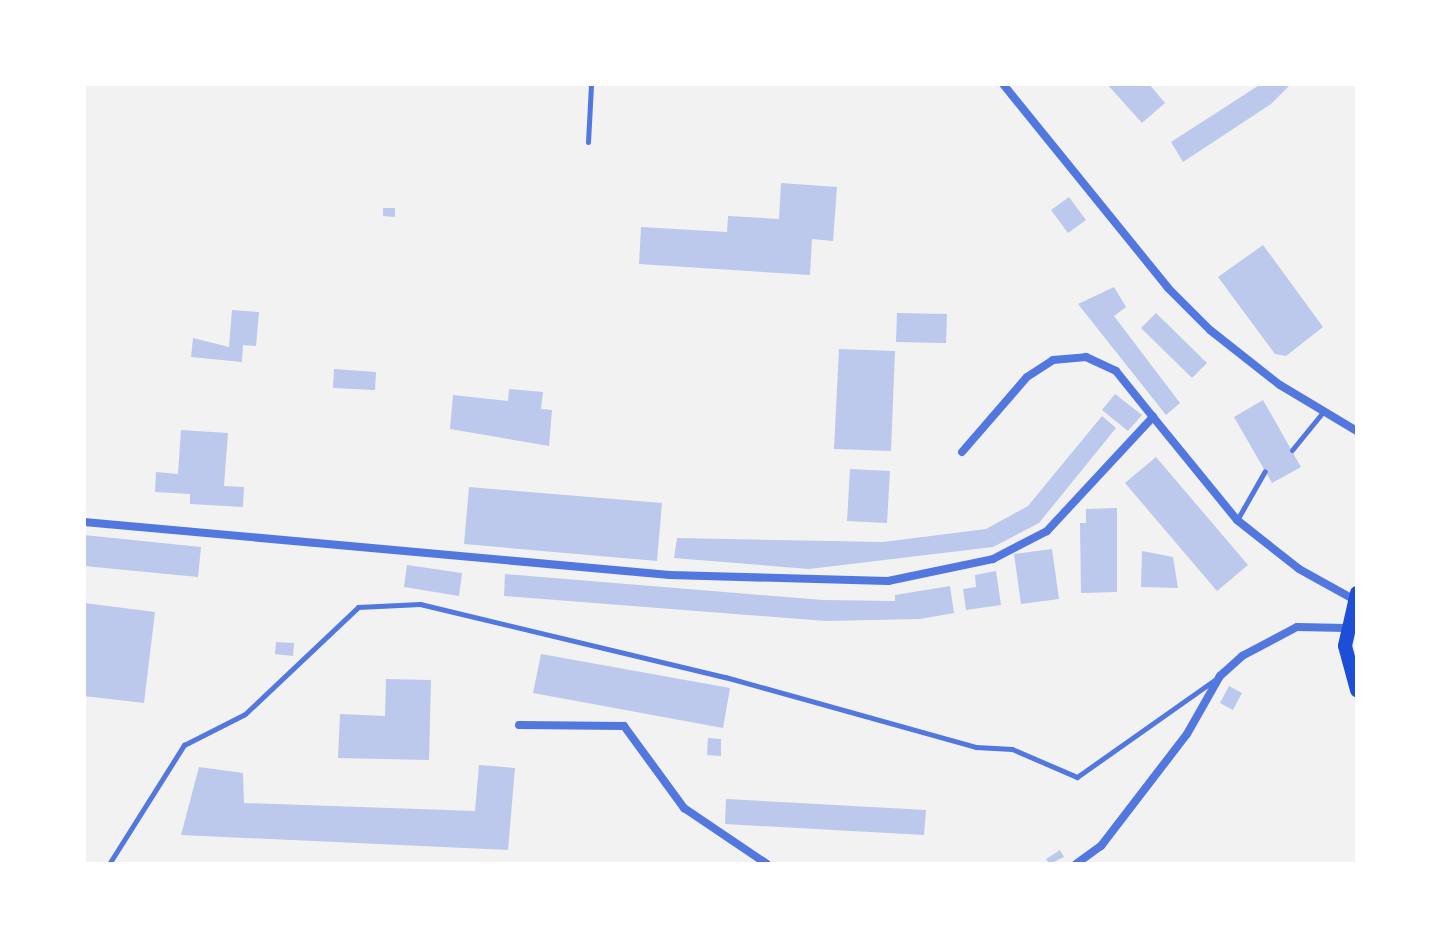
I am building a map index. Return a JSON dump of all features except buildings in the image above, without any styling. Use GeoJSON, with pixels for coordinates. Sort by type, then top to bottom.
{"type":"FeatureCollection","features":[{"type":"Feature","properties":{"kind":"main road"},"geometry":{"type":"LineString","coordinates":[[1356,597],[1346,628],[1347,662],[1357,690]]}},
{"type":"Feature","properties":{"kind":"street"},"geometry":{"type":"LineString","coordinates":[[1003,84],[1179,299],[1268,376],[1355,430]]}},
{"type":"Feature","properties":{"kind":"street"},"geometry":{"type":"LineString","coordinates":[[962,452],[1027,377],[1053,360],[1086,357],[1116,371],[1237,520],[1299,569],[1356,597]]}},
{"type":"Feature","properties":{"kind":"street"},"geometry":{"type":"LineString","coordinates":[[84,522],[670,575],[888,581],[993,559],[1047,531],[1153,417]]}},
{"type":"Feature","properties":{"kind":"street"},"geometry":{"type":"LineString","coordinates":[[1076,864],[1101,846],[1187,734],[1220,676],[1242,656],[1297,627],[1346,628]]}},
{"type":"Feature","properties":{"kind":"street"},"geometry":{"type":"LineString","coordinates":[[519,725],[624,726],[684,808],[767,864]]}},
{"type":"Feature","properties":{"kind":"lane"},"geometry":{"type":"LineString","coordinates":[[588,142],[591,84]]}},
{"type":"Feature","properties":{"kind":"lane"},"geometry":{"type":"LineString","coordinates":[[1292,450],[1324,411]]}},
{"type":"Feature","properties":{"kind":"lane"},"geometry":{"type":"LineString","coordinates":[[1237,520],[1265,471]]}},
{"type":"Feature","properties":{"kind":"lane"},"geometry":{"type":"LineString","coordinates":[[109,864],[184,745],[245,714],[358,607],[420,604],[725,677],[976,747],[1012,749],[1077,777],[1220,676]]}}]}
